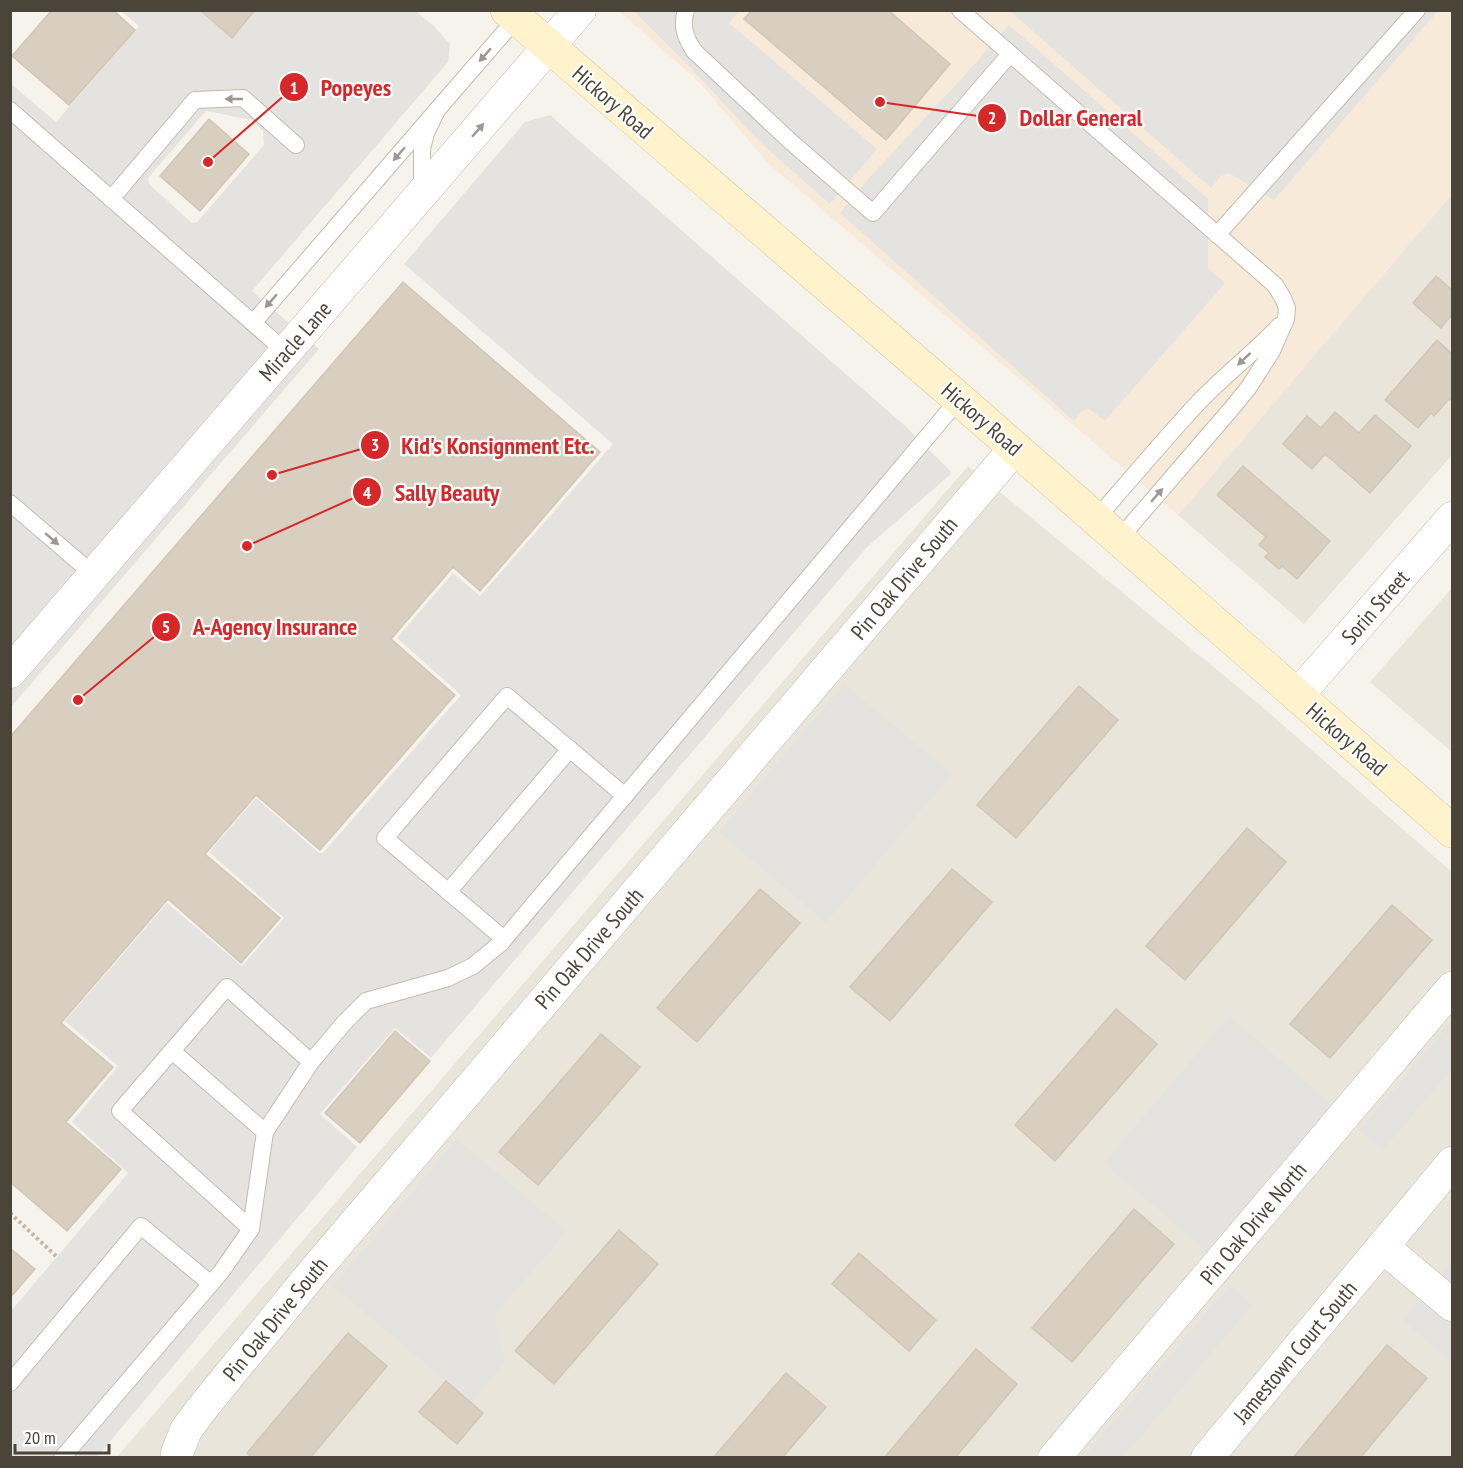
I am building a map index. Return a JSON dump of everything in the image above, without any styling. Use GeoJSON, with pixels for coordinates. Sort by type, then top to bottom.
{"type":"FeatureCollection","features":[{"type":"Feature","properties":{"kind":"street","name":"Miracle Lane"},"geometry":{"type":"LineString","coordinates":[[10,672],[580,10]]}},
{"type":"Feature","properties":{"kind":"street","name":"Hickory Road"},"geometry":{"type":"LineString","coordinates":[[516,13],[549,47],[959,399],[1452,831]]}},
{"type":"Feature","properties":{"kind":"street","name":"Pin Oak Drive South"},"geometry":{"type":"LineString","coordinates":[[177,1458],[186,1430],[315,1269],[1015,448]]}},
{"type":"Feature","properties":{"kind":"street","name":"Sorin Street"},"geometry":{"type":"LineString","coordinates":[[1297,696],[1452,518]]}},
{"type":"Feature","properties":{"kind":"street","name":"Pin Oak Drive North"},"geometry":{"type":"LineString","coordinates":[[1054,1458],[1452,988]]}},
{"type":"Feature","properties":{"kind":"street","name":"Jamestown Court South"},"geometry":{"type":"LineString","coordinates":[[1207,1458],[1452,1163]]}},
{"type":"Feature","properties":{"kind":"street"},"geometry":{"type":"LineString","coordinates":[[1383,1246],[1452,1305]]}},
{"type":"Feature","properties":{"kind":"lane"},"geometry":{"type":"LineString","coordinates":[[686,10],[683,20],[684,32],[694,51],[790,141],[873,213],[1010,54]]}},
{"type":"Feature","properties":{"kind":"lane"},"geometry":{"type":"LineString","coordinates":[[960,10],[1275,285],[1287,308],[1286,319],[1272,351],[1249,387],[1107,529]]}},
{"type":"Feature","properties":{"kind":"lane"},"geometry":{"type":"LineString","coordinates":[[1217,235],[1417,10]]}},
{"type":"Feature","properties":{"kind":"lane"},"geometry":{"type":"LineString","coordinates":[[253,323],[437,110],[516,13]]}},
{"type":"Feature","properties":{"kind":"lane"},"geometry":{"type":"LineString","coordinates":[[111,199],[195,100],[243,98],[296,145]]}},
{"type":"Feature","properties":{"kind":"lane"},"geometry":{"type":"LineString","coordinates":[[412,206],[422,179],[422,149],[426,133],[437,110]]}},
{"type":"Feature","properties":{"kind":"lane"},"geometry":{"type":"LineString","coordinates":[[10,111],[286,352]]}},
{"type":"Feature","properties":{"kind":"lane"},"geometry":{"type":"LineString","coordinates":[[1107,529],[1197,405],[1286,319]]}},
{"type":"Feature","properties":{"kind":"lane"},"geometry":{"type":"LineString","coordinates":[[62,1458],[221,1272],[251,1230],[265,1132],[311,1062],[344,1023],[366,1001],[448,978],[473,966],[504,939],[959,399]]}},
{"type":"Feature","properties":{"kind":"lane"},"geometry":{"type":"LineString","coordinates":[[10,503],[94,575]]}},
{"type":"Feature","properties":{"kind":"lane"},"geometry":{"type":"LineString","coordinates":[[504,939],[385,838],[507,696],[625,796]]}},
{"type":"Feature","properties":{"kind":"lane"},"geometry":{"type":"LineString","coordinates":[[448,892],[570,749]]}},
{"type":"Feature","properties":{"kind":"lane"},"geometry":{"type":"LineString","coordinates":[[251,1230],[120,1111],[226,987],[311,1062]]}},
{"type":"Feature","properties":{"kind":"lane"},"geometry":{"type":"LineString","coordinates":[[172,1051],[265,1132]]}},
{"type":"Feature","properties":{"kind":"lane"},"geometry":{"type":"LineString","coordinates":[[10,1383],[141,1226],[211,1284]]}},
{"type":"Feature","properties":{"kind":"path"},"geometry":{"type":"LineString","coordinates":[[10,1213],[57,1257]]}},
{"type":"Feature","properties":{"kind":"shaded area"},"geometry":{"type":"Polygon","coordinates":[[[121,11],[200,11],[232,38],[255,11],[415,11],[434,26],[450,44],[448,62],[252,291],[319,349],[11,707],[10,83],[56,122],[139,26],[121,11]],[[206,111],[148,178],[149,184],[192,223],[197,222],[264,145],[263,131],[252,120],[206,111]]]}},
{"type":"Feature","properties":{"kind":"shaded area"},"geometry":{"type":"Polygon","coordinates":[[[619,11],[1452,11],[1452,194],[1178,515],[769,164],[699,82],[619,11]]]}},
{"type":"Feature","properties":{"kind":"shaded area"},"geometry":{"type":"Polygon","coordinates":[[[634,11],[739,11],[729,23],[877,149],[830,204],[763,145],[634,11]]]}},
{"type":"Feature","properties":{"kind":"shaded area"},"geometry":{"type":"Polygon","coordinates":[[[1010,11],[1438,11],[1274,200],[1229,173],[1221,176],[1211,188],[1010,11]]]}},
{"type":"Feature","properties":{"kind":"shaded area"},"geometry":{"type":"Polygon","coordinates":[[[1009,25],[1208,199],[1208,268],[1225,283],[1105,421],[1089,409],[1082,411],[1074,421],[840,213],[1009,25]]]}},
{"type":"Feature","properties":{"kind":"shaded area"},"geometry":{"type":"Polygon","coordinates":[[[550,115],[904,425],[952,473],[867,547],[431,1058],[395,1028],[320,1114],[357,1147],[97,1457],[11,1458],[11,1311],[128,1173],[72,1122],[118,1066],[65,1021],[167,903],[242,966],[284,918],[209,852],[256,798],[319,853],[323,853],[461,695],[397,638],[453,573],[480,596],[613,444],[404,264],[525,122],[550,115]]]}},
{"type":"Feature","properties":{"kind":"shaded area"},"geometry":{"type":"Polygon","coordinates":[[[1452,194],[1452,455],[1304,624],[1178,515],[1452,194]]]}},
{"type":"Feature","properties":{"kind":"shaded area"},"geometry":{"type":"Polygon","coordinates":[[[968,466],[1260,705],[1452,872],[1452,1457],[116,1458],[968,466]]]}},
{"type":"Feature","properties":{"kind":"shaded area"},"geometry":{"type":"Polygon","coordinates":[[[1452,588],[1452,752],[1370,682],[1452,588]]]}},
{"type":"Feature","properties":{"kind":"shaded area"},"geometry":{"type":"Polygon","coordinates":[[[844,684],[952,774],[826,923],[719,832],[844,684]]]}},
{"type":"Feature","properties":{"kind":"shaded area"},"geometry":{"type":"Polygon","coordinates":[[[1229,1016],[1336,1108],[1211,1255],[1104,1163],[1229,1016]]]}},
{"type":"Feature","properties":{"kind":"shaded area"},"geometry":{"type":"Polygon","coordinates":[[[1452,1022],[1452,1068],[1383,1150],[1360,1130],[1452,1022]]]}},
{"type":"Feature","properties":{"kind":"shaded area"},"geometry":{"type":"Polygon","coordinates":[[[457,1139],[567,1231],[497,1312],[496,1326],[505,1362],[471,1402],[333,1286],[457,1139]]]}},
{"type":"Feature","properties":{"kind":"shaded area"},"geometry":{"type":"Polygon","coordinates":[[[1452,1262],[1452,1362],[1403,1320],[1452,1262]]]}},
{"type":"Feature","properties":{"kind":"shaded area"},"geometry":{"type":"Polygon","coordinates":[[[1230,1286],[1252,1305],[1123,1457],[1084,1457],[1230,1286]]]}},
{"type":"Feature","properties":{"kind":"building"},"geometry":{"type":"Polygon","coordinates":[[[52,10],[113,10],[135,30],[69,105],[12,56],[52,10]]]}},
{"type":"Feature","properties":{"kind":"building"},"geometry":{"type":"Polygon","coordinates":[[[200,10],[255,10],[232,38],[200,10]]]}},
{"type":"Feature","properties":{"kind":"building"},"geometry":{"type":"Polygon","coordinates":[[[752,10],[888,10],[950,64],[886,140],[744,19],[752,10]]]}},
{"type":"Feature","properties":{"kind":"building"},"geometry":{"type":"Polygon","coordinates":[[[209,119],[249,154],[200,211],[160,176],[209,119]]]}},
{"type":"Feature","properties":{"kind":"building"},"geometry":{"type":"Polygon","coordinates":[[[1436,276],[1452,290],[1452,315],[1441,328],[1413,303],[1436,276]]]}},
{"type":"Feature","properties":{"kind":"building"},"geometry":{"type":"Polygon","coordinates":[[[403,282],[600,452],[480,591],[453,567],[391,639],[455,695],[320,850],[256,795],[205,854],[280,918],[241,963],[168,899],[61,1023],[113,1067],[66,1122],[121,1169],[67,1231],[10,1182],[10,737],[403,282]]]}},
{"type":"Feature","properties":{"kind":"building"},"geometry":{"type":"Polygon","coordinates":[[[1437,340],[1452,354],[1452,401],[1450,398],[1434,416],[1431,413],[1418,428],[1385,400],[1437,340]]]}},
{"type":"Feature","properties":{"kind":"building"},"geometry":{"type":"Polygon","coordinates":[[[1335,412],[1359,433],[1375,415],[1411,446],[1370,493],[1325,454],[1312,469],[1283,444],[1307,416],[1321,428],[1335,412]]]}},
{"type":"Feature","properties":{"kind":"building"},"geometry":{"type":"Polygon","coordinates":[[[1243,466],[1330,541],[1297,579],[1282,566],[1279,569],[1265,557],[1269,553],[1259,545],[1266,537],[1217,495],[1243,466]]]}},
{"type":"Feature","properties":{"kind":"building"},"geometry":{"type":"Polygon","coordinates":[[[1079,686],[1118,720],[1016,838],[977,805],[1079,686]]]}},
{"type":"Feature","properties":{"kind":"building"},"geometry":{"type":"Polygon","coordinates":[[[1247,828],[1286,862],[1185,980],[1146,946],[1247,828]]]}},
{"type":"Feature","properties":{"kind":"building"},"geometry":{"type":"Polygon","coordinates":[[[952,869],[992,902],[890,1021],[850,987],[952,869]]]}},
{"type":"Feature","properties":{"kind":"building"},"geometry":{"type":"Polygon","coordinates":[[[760,889],[800,923],[697,1042],[657,1008],[760,889]]]}},
{"type":"Feature","properties":{"kind":"building"},"geometry":{"type":"Polygon","coordinates":[[[1392,905],[1432,940],[1330,1058],[1290,1024],[1392,905]]]}},
{"type":"Feature","properties":{"kind":"building"},"geometry":{"type":"Polygon","coordinates":[[[1116,1009],[1157,1044],[1055,1161],[1015,1125],[1116,1009]]]}},
{"type":"Feature","properties":{"kind":"building"},"geometry":{"type":"Polygon","coordinates":[[[395,1031],[430,1061],[360,1143],[325,1113],[395,1031]]]}},
{"type":"Feature","properties":{"kind":"building"},"geometry":{"type":"Polygon","coordinates":[[[601,1034],[640,1067],[538,1185],[499,1152],[601,1034]]]}},
{"type":"Feature","properties":{"kind":"building"},"geometry":{"type":"Polygon","coordinates":[[[1134,1209],[1174,1244],[1072,1362],[1032,1328],[1134,1209]]]}},
{"type":"Feature","properties":{"kind":"building"},"geometry":{"type":"Polygon","coordinates":[[[619,1230],[658,1264],[554,1384],[515,1351],[619,1230]]]}},
{"type":"Feature","properties":{"kind":"building"},"geometry":{"type":"Polygon","coordinates":[[[10,1248],[35,1269],[10,1298],[10,1248]]]}},
{"type":"Feature","properties":{"kind":"building"},"geometry":{"type":"Polygon","coordinates":[[[859,1253],[936,1320],[909,1351],[832,1284],[859,1253]]]}},
{"type":"Feature","properties":{"kind":"building"},"geometry":{"type":"Polygon","coordinates":[[[348,1333],[387,1366],[310,1458],[252,1458],[247,1453],[348,1333]]]}},
{"type":"Feature","properties":{"kind":"building"},"geometry":{"type":"Polygon","coordinates":[[[1387,1345],[1427,1378],[1360,1458],[1293,1458],[1387,1345]]]}},
{"type":"Feature","properties":{"kind":"building"},"geometry":{"type":"Polygon","coordinates":[[[976,1349],[1017,1384],[955,1458],[884,1458],[976,1349]]]}},
{"type":"Feature","properties":{"kind":"building"},"geometry":{"type":"Polygon","coordinates":[[[786,1373],[826,1407],[782,1458],[713,1458],[786,1373]]]}},
{"type":"Feature","properties":{"kind":"building"},"geometry":{"type":"Polygon","coordinates":[[[446,1381],[483,1413],[457,1444],[419,1412],[446,1381]]]}},
{"type":"Feature","properties":{"kind":"place","name":"Dollar General"},"geometry":{"type":"Point","coordinates":[880,102]}},
{"type":"Feature","properties":{"kind":"place","name":"Popeyes"},"geometry":{"type":"Point","coordinates":[208,162]}},
{"type":"Feature","properties":{"kind":"place","name":"Kid's Konsignment Etc."},"geometry":{"type":"Point","coordinates":[272,475]}},
{"type":"Feature","properties":{"kind":"place","name":"Sally Beauty"},"geometry":{"type":"Point","coordinates":[247,546]}},
{"type":"Feature","properties":{"kind":"place","name":"A-Agency Insurance"},"geometry":{"type":"Point","coordinates":[78,700]}}]}
